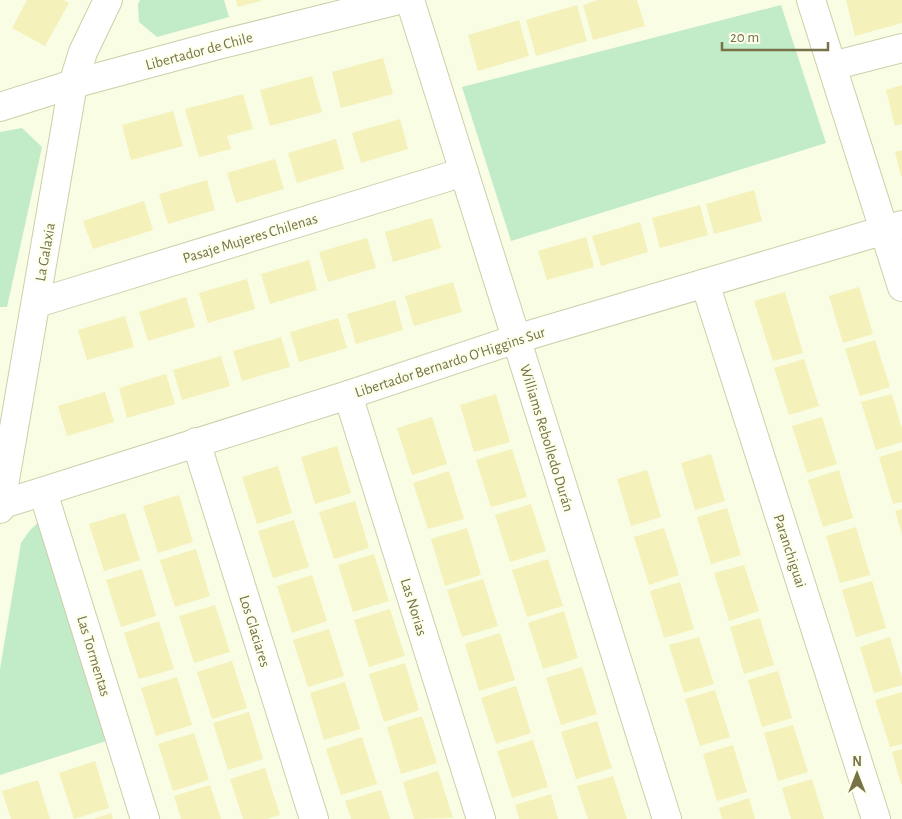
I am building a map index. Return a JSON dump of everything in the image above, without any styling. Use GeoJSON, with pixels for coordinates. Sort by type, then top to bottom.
{"type":"FeatureCollection","features":[{"type":"Feature","properties":{"kind":"street","name":"La Galaxia"},"geometry":{"type":"LineString","coordinates":[[0,506],[74,84],[83,52],[108,0]]}},
{"type":"Feature","properties":{"kind":"street","name":"Libertador de Chile"},"geometry":{"type":"LineString","coordinates":[[0,107],[74,84],[214,46],[399,0]]}},
{"type":"Feature","properties":{"kind":"street","name":"Williams Rebolledo Durán"},"geometry":{"type":"LineString","coordinates":[[410,0],[667,819]]}},
{"type":"Feature","properties":{"kind":"street"},"geometry":{"type":"LineString","coordinates":[[811,0],[832,66],[893,227],[902,287]]}},
{"type":"Feature","properties":{"kind":"street"},"geometry":{"type":"LineString","coordinates":[[832,66],[902,48]]}},
{"type":"Feature","properties":{"kind":"street","name":"Pasaje Mujeres Chilenas"},"geometry":{"type":"LineString","coordinates":[[37,303],[464,172]]}},
{"type":"Feature","properties":{"kind":"street","name":"Libertador Bernardo O'Higgins Sur"},"geometry":{"type":"LineString","coordinates":[[0,506],[348,395],[516,339],[893,227]]}},
{"type":"Feature","properties":{"kind":"street","name":"Paranchiguai"},"geometry":{"type":"LineString","coordinates":[[705,283],[876,819]]}},
{"type":"Feature","properties":{"kind":"street","name":"Las Norias"},"geometry":{"type":"LineString","coordinates":[[348,395],[481,819]]}},
{"type":"Feature","properties":{"kind":"street","name":"Los Glaciares"},"geometry":{"type":"LineString","coordinates":[[196,442],[314,819]]}},
{"type":"Feature","properties":{"kind":"street","name":"Las Tormentas"},"geometry":{"type":"LineString","coordinates":[[43,492],[145,819]]}},
{"type":"Feature","properties":{"kind":"green space"},"geometry":{"type":"Polygon","coordinates":[[[140,0],[224,0],[229,17],[157,37],[139,22],[138,4],[140,0]]]}},
{"type":"Feature","properties":{"kind":"green space"},"geometry":{"type":"Polygon","coordinates":[[[781,5],[826,143],[511,241],[462,87],[781,5]]]}},
{"type":"Feature","properties":{"kind":"green space"},"geometry":{"type":"Polygon","coordinates":[[[22,128],[42,147],[7,307],[0,307],[0,132],[22,128]]]}},
{"type":"Feature","properties":{"kind":"green space"},"geometry":{"type":"Polygon","coordinates":[[[49,513],[119,737],[0,775],[0,669],[21,543],[30,530],[49,513]]]}},
{"type":"Feature","properties":{"kind":"building"},"geometry":{"type":"Polygon","coordinates":[[[27,0],[63,0],[69,3],[45,46],[12,28],[27,0]]]}},
{"type":"Feature","properties":{"kind":"building"},"geometry":{"type":"Polygon","coordinates":[[[236,0],[261,0],[261,1],[238,7],[236,0]]]}},
{"type":"Feature","properties":{"kind":"building"},"geometry":{"type":"Polygon","coordinates":[[[598,0],[637,0],[645,26],[593,40],[583,5],[598,0]]]}},
{"type":"Feature","properties":{"kind":"building"},"geometry":{"type":"Polygon","coordinates":[[[846,0],[902,0],[902,23],[855,36],[846,0]]]}},
{"type":"Feature","properties":{"kind":"building"},"geometry":{"type":"Polygon","coordinates":[[[577,5],[587,41],[536,56],[526,20],[577,5]]]}},
{"type":"Feature","properties":{"kind":"building"},"geometry":{"type":"Polygon","coordinates":[[[519,20],[529,56],[478,71],[468,35],[519,20]]]}},
{"type":"Feature","properties":{"kind":"building"},"geometry":{"type":"Polygon","coordinates":[[[383,58],[393,94],[341,108],[332,72],[383,58]]]}},
{"type":"Feature","properties":{"kind":"building"},"geometry":{"type":"Polygon","coordinates":[[[312,76],[322,112],[270,126],[260,90],[312,76]]]}},
{"type":"Feature","properties":{"kind":"building"},"geometry":{"type":"Polygon","coordinates":[[[902,85],[902,124],[895,126],[886,90],[902,85]]]}},
{"type":"Feature","properties":{"kind":"building"},"geometry":{"type":"Polygon","coordinates":[[[243,94],[253,129],[227,136],[231,149],[199,157],[185,109],[243,94]]]}},
{"type":"Feature","properties":{"kind":"building"},"geometry":{"type":"Polygon","coordinates":[[[173,111],[183,146],[131,160],[122,125],[173,111]]]}},
{"type":"Feature","properties":{"kind":"building"},"geometry":{"type":"Polygon","coordinates":[[[400,119],[408,149],[361,163],[352,133],[400,119]]]}},
{"type":"Feature","properties":{"kind":"building"},"geometry":{"type":"Polygon","coordinates":[[[336,139],[344,169],[297,183],[288,153],[336,139]]]}},
{"type":"Feature","properties":{"kind":"building"},"geometry":{"type":"Polygon","coordinates":[[[902,150],[902,176],[901,176],[895,152],[902,150]]]}},
{"type":"Feature","properties":{"kind":"building"},"geometry":{"type":"Polygon","coordinates":[[[275,159],[284,189],[236,203],[227,173],[275,159]]]}},
{"type":"Feature","properties":{"kind":"building"},"geometry":{"type":"Polygon","coordinates":[[[207,180],[215,210],[168,224],[159,194],[207,180]]]}},
{"type":"Feature","properties":{"kind":"building"},"geometry":{"type":"Polygon","coordinates":[[[754,190],[762,221],[714,234],[706,204],[754,190]]]}},
{"type":"Feature","properties":{"kind":"building"},"geometry":{"type":"Polygon","coordinates":[[[144,201],[153,230],[93,249],[83,221],[144,201]]]}},
{"type":"Feature","properties":{"kind":"building"},"geometry":{"type":"Polygon","coordinates":[[[700,205],[708,235],[660,248],[652,218],[700,205]]]}},
{"type":"Feature","properties":{"kind":"building"},"geometry":{"type":"Polygon","coordinates":[[[432,218],[441,248],[393,262],[385,232],[432,218]]]}},
{"type":"Feature","properties":{"kind":"building"},"geometry":{"type":"Polygon","coordinates":[[[640,222],[648,252],[601,266],[592,236],[640,222]]]}},
{"type":"Feature","properties":{"kind":"building"},"geometry":{"type":"Polygon","coordinates":[[[586,237],[594,267],[547,280],[538,251],[586,237]]]}},
{"type":"Feature","properties":{"kind":"building"},"geometry":{"type":"Polygon","coordinates":[[[367,238],[376,268],[328,282],[319,252],[367,238]]]}},
{"type":"Feature","properties":{"kind":"building"},"geometry":{"type":"Polygon","coordinates":[[[309,260],[317,290],[270,304],[261,274],[309,260]]]}},
{"type":"Feature","properties":{"kind":"building"},"geometry":{"type":"Polygon","coordinates":[[[247,279],[255,309],[208,323],[199,293],[247,279]]]}},
{"type":"Feature","properties":{"kind":"building"},"geometry":{"type":"Polygon","coordinates":[[[453,282],[462,312],[414,326],[405,296],[453,282]]]}},
{"type":"Feature","properties":{"kind":"building"},"geometry":{"type":"Polygon","coordinates":[[[859,287],[873,334],[843,343],[829,296],[859,287]]]}},
{"type":"Feature","properties":{"kind":"building"},"geometry":{"type":"Polygon","coordinates":[[[785,292],[803,353],[773,361],[754,301],[785,292]]]}},
{"type":"Feature","properties":{"kind":"building"},"geometry":{"type":"Polygon","coordinates":[[[186,297],[195,327],[148,341],[139,312],[186,297]]]}},
{"type":"Feature","properties":{"kind":"building"},"geometry":{"type":"Polygon","coordinates":[[[395,300],[403,330],[356,344],[347,314],[395,300]]]}},
{"type":"Feature","properties":{"kind":"building"},"geometry":{"type":"Polygon","coordinates":[[[125,316],[134,347],[87,360],[78,330],[125,316]]]}},
{"type":"Feature","properties":{"kind":"building"},"geometry":{"type":"Polygon","coordinates":[[[338,318],[347,348],[299,362],[290,332],[338,318]]]}},
{"type":"Feature","properties":{"kind":"building"},"geometry":{"type":"Polygon","coordinates":[[[281,337],[290,367],[242,381],[233,351],[281,337]]]}},
{"type":"Feature","properties":{"kind":"building"},"geometry":{"type":"Polygon","coordinates":[[[875,340],[890,387],[860,396],[845,349],[875,340]]]}},
{"type":"Feature","properties":{"kind":"building"},"geometry":{"type":"Polygon","coordinates":[[[221,356],[230,386],[182,400],[173,370],[221,356]]]}},
{"type":"Feature","properties":{"kind":"building"},"geometry":{"type":"Polygon","coordinates":[[[804,359],[819,406],[789,415],[774,368],[804,359]]]}},
{"type":"Feature","properties":{"kind":"building"},"geometry":{"type":"Polygon","coordinates":[[[166,374],[175,404],[127,418],[119,388],[166,374]]]}},
{"type":"Feature","properties":{"kind":"building"},"geometry":{"type":"Polygon","coordinates":[[[105,392],[114,422],[67,436],[58,406],[105,392]]]}},
{"type":"Feature","properties":{"kind":"building"},"geometry":{"type":"Polygon","coordinates":[[[496,394],[510,442],[474,452],[460,405],[496,394]]]}},
{"type":"Feature","properties":{"kind":"building"},"geometry":{"type":"Polygon","coordinates":[[[892,394],[902,429],[902,442],[876,450],[861,402],[892,394]]]}},
{"type":"Feature","properties":{"kind":"building"},"geometry":{"type":"Polygon","coordinates":[[[432,417],[447,464],[412,475],[397,428],[432,417]]]}},
{"type":"Feature","properties":{"kind":"building"},"geometry":{"type":"Polygon","coordinates":[[[822,417],[837,464],[807,473],[792,426],[822,417]]]}},
{"type":"Feature","properties":{"kind":"building"},"geometry":{"type":"Polygon","coordinates":[[[337,446],[351,493],[315,504],[301,457],[337,446]]]}},
{"type":"Feature","properties":{"kind":"building"},"geometry":{"type":"Polygon","coordinates":[[[512,449],[527,497],[491,507],[476,460],[512,449]]]}},
{"type":"Feature","properties":{"kind":"building"},"geometry":{"type":"Polygon","coordinates":[[[902,450],[902,502],[893,504],[879,457],[902,450]]]}},
{"type":"Feature","properties":{"kind":"building"},"geometry":{"type":"Polygon","coordinates":[[[711,454],[725,501],[695,510],[681,463],[711,454]]]}},
{"type":"Feature","properties":{"kind":"building"},"geometry":{"type":"Polygon","coordinates":[[[278,466],[292,513],[257,524],[242,477],[278,466]]]}},
{"type":"Feature","properties":{"kind":"building"},"geometry":{"type":"Polygon","coordinates":[[[647,470],[661,517],[631,526],[617,479],[647,470]]]}},
{"type":"Feature","properties":{"kind":"building"},"geometry":{"type":"Polygon","coordinates":[[[839,470],[853,518],[823,527],[808,480],[839,470]]]}},
{"type":"Feature","properties":{"kind":"building"},"geometry":{"type":"Polygon","coordinates":[[[449,471],[464,519],[428,529],[413,483],[449,471]]]}},
{"type":"Feature","properties":{"kind":"building"},"geometry":{"type":"Polygon","coordinates":[[[179,495],[193,542],[158,553],[143,506],[179,495]]]}},
{"type":"Feature","properties":{"kind":"building"},"geometry":{"type":"Polygon","coordinates":[[[355,501],[369,548],[334,559],[319,512],[355,501]]]}},
{"type":"Feature","properties":{"kind":"building"},"geometry":{"type":"Polygon","coordinates":[[[531,504],[546,551],[510,562],[495,515],[531,504]]]}},
{"type":"Feature","properties":{"kind":"building"},"geometry":{"type":"Polygon","coordinates":[[[727,508],[741,555],[711,564],[697,517],[727,508]]]}},
{"type":"Feature","properties":{"kind":"building"},"geometry":{"type":"Polygon","coordinates":[[[902,509],[902,534],[895,511],[902,509]]]}},
{"type":"Feature","properties":{"kind":"building"},"geometry":{"type":"Polygon","coordinates":[[[125,513],[140,560],[104,571],[89,524],[125,513]]]}},
{"type":"Feature","properties":{"kind":"building"},"geometry":{"type":"Polygon","coordinates":[[[294,520],[309,567],[273,578],[258,531],[294,520]]]}},
{"type":"Feature","properties":{"kind":"building"},"geometry":{"type":"Polygon","coordinates":[[[856,527],[870,575],[840,583],[826,536],[856,527]]]}},
{"type":"Feature","properties":{"kind":"building"},"geometry":{"type":"Polygon","coordinates":[[[467,528],[481,575],[445,586],[431,539],[467,528]]]}},
{"type":"Feature","properties":{"kind":"building"},"geometry":{"type":"Polygon","coordinates":[[[664,528],[679,575],[649,585],[634,537],[664,528]]]}},
{"type":"Feature","properties":{"kind":"building"},"geometry":{"type":"Polygon","coordinates":[[[196,549],[210,596],[175,607],[160,560],[196,549]]]}},
{"type":"Feature","properties":{"kind":"building"},"geometry":{"type":"Polygon","coordinates":[[[374,554],[389,601],[353,612],[338,565],[374,554]]]}},
{"type":"Feature","properties":{"kind":"building"},"geometry":{"type":"Polygon","coordinates":[[[548,559],[563,606],[527,617],[512,570],[548,559]]]}},
{"type":"Feature","properties":{"kind":"building"},"geometry":{"type":"Polygon","coordinates":[[[744,565],[759,611],[729,621],[714,573],[744,565]]]}},
{"type":"Feature","properties":{"kind":"building"},"geometry":{"type":"Polygon","coordinates":[[[142,569],[156,616],[121,627],[106,580],[142,569]]]}},
{"type":"Feature","properties":{"kind":"building"},"geometry":{"type":"Polygon","coordinates":[[[312,575],[327,621],[292,633],[277,586],[312,575]]]}},
{"type":"Feature","properties":{"kind":"building"},"geometry":{"type":"Polygon","coordinates":[[[483,579],[498,626],[462,637],[447,590],[483,579]]]}},
{"type":"Feature","properties":{"kind":"building"},"geometry":{"type":"Polygon","coordinates":[[[872,581],[886,628],[856,637],[842,590],[872,581]]]}},
{"type":"Feature","properties":{"kind":"building"},"geometry":{"type":"Polygon","coordinates":[[[680,582],[694,629],[664,638],[650,591],[680,582]]]}},
{"type":"Feature","properties":{"kind":"building"},"geometry":{"type":"Polygon","coordinates":[[[215,605],[230,652],[194,663],[179,616],[215,605]]]}},
{"type":"Feature","properties":{"kind":"building"},"geometry":{"type":"Polygon","coordinates":[[[390,609],[405,656],[369,667],[354,620],[390,609]]]}},
{"type":"Feature","properties":{"kind":"building"},"geometry":{"type":"Polygon","coordinates":[[[564,611],[578,658],[543,669],[528,623],[564,611]]]}},
{"type":"Feature","properties":{"kind":"building"},"geometry":{"type":"Polygon","coordinates":[[[760,618],[774,665],[744,674],[730,627],[760,618]]]}},
{"type":"Feature","properties":{"kind":"building"},"geometry":{"type":"Polygon","coordinates":[[[159,621],[174,669],[139,679],[124,633],[159,621]]]}},
{"type":"Feature","properties":{"kind":"building"},"geometry":{"type":"Polygon","coordinates":[[[329,629],[344,676],[308,687],[293,640],[329,629]]]}},
{"type":"Feature","properties":{"kind":"building"},"geometry":{"type":"Polygon","coordinates":[[[500,633],[515,680],[479,691],[465,644],[500,633]]]}},
{"type":"Feature","properties":{"kind":"building"},"geometry":{"type":"Polygon","coordinates":[[[699,637],[714,684],[684,693],[669,645],[699,637]]]}},
{"type":"Feature","properties":{"kind":"building"},"geometry":{"type":"Polygon","coordinates":[[[890,637],[902,678],[902,685],[874,693],[860,647],[890,637]]]}},
{"type":"Feature","properties":{"kind":"building"},"geometry":{"type":"Polygon","coordinates":[[[232,661],[247,708],[212,719],[197,672],[232,661]]]}},
{"type":"Feature","properties":{"kind":"building"},"geometry":{"type":"Polygon","coordinates":[[[405,663],[419,710],[384,722],[369,674],[405,663]]]}},
{"type":"Feature","properties":{"kind":"building"},"geometry":{"type":"Polygon","coordinates":[[[582,667],[597,714],[561,725],[546,678],[582,667]]]}},
{"type":"Feature","properties":{"kind":"building"},"geometry":{"type":"Polygon","coordinates":[[[778,671],[792,718],[762,727],[748,680],[778,671]]]}},
{"type":"Feature","properties":{"kind":"building"},"geometry":{"type":"Polygon","coordinates":[[[177,677],[192,725],[156,736],[141,688],[177,677]]]}},
{"type":"Feature","properties":{"kind":"building"},"geometry":{"type":"Polygon","coordinates":[[[345,682],[360,729],[324,740],[310,693],[345,682]]]}},
{"type":"Feature","properties":{"kind":"building"},"geometry":{"type":"Polygon","coordinates":[[[516,686],[531,733],[496,744],[481,698],[516,686]]]}},
{"type":"Feature","properties":{"kind":"building"},"geometry":{"type":"Polygon","coordinates":[[[715,690],[730,737],[700,746],[685,699],[715,690]]]}},
{"type":"Feature","properties":{"kind":"building"},"geometry":{"type":"Polygon","coordinates":[[[902,692],[902,744],[890,747],[875,700],[902,692]]]}},
{"type":"Feature","properties":{"kind":"building"},"geometry":{"type":"Polygon","coordinates":[[[249,712],[263,759],[228,770],[213,723],[249,712]]]}},
{"type":"Feature","properties":{"kind":"building"},"geometry":{"type":"Polygon","coordinates":[[[422,716],[437,763],[401,774],[387,727],[422,716]]]}},
{"type":"Feature","properties":{"kind":"building"},"geometry":{"type":"Polygon","coordinates":[[[597,721],[612,768],[576,779],[561,732],[597,721]]]}},
{"type":"Feature","properties":{"kind":"building"},"geometry":{"type":"Polygon","coordinates":[[[793,725],[808,772],[778,781],[764,733],[793,725]]]}},
{"type":"Feature","properties":{"kind":"building"},"geometry":{"type":"Polygon","coordinates":[[[194,733],[209,780],[173,791],[158,744],[194,733]]]}},
{"type":"Feature","properties":{"kind":"building"},"geometry":{"type":"Polygon","coordinates":[[[362,737],[377,784],[341,795],[326,749],[362,737]]]}},
{"type":"Feature","properties":{"kind":"building"},"geometry":{"type":"Polygon","coordinates":[[[533,740],[548,787],[512,798],[497,751],[533,740]]]}},
{"type":"Feature","properties":{"kind":"building"},"geometry":{"type":"Polygon","coordinates":[[[733,745],[747,792],[717,801],[703,754],[733,745]]]}},
{"type":"Feature","properties":{"kind":"building"},"geometry":{"type":"Polygon","coordinates":[[[902,749],[902,784],[901,784],[892,752],[902,749]]]}},
{"type":"Feature","properties":{"kind":"building"},"geometry":{"type":"Polygon","coordinates":[[[95,761],[109,808],[74,819],[59,773],[95,761]]]}},
{"type":"Feature","properties":{"kind":"building"},"geometry":{"type":"Polygon","coordinates":[[[265,768],[280,815],[267,819],[243,819],[230,779],[265,768]]]}},
{"type":"Feature","properties":{"kind":"building"},"geometry":{"type":"Polygon","coordinates":[[[438,771],[453,818],[414,819],[403,782],[438,771]]]}},
{"type":"Feature","properties":{"kind":"building"},"geometry":{"type":"Polygon","coordinates":[[[613,776],[627,819],[588,819],[577,786],[613,776]]]}},
{"type":"Feature","properties":{"kind":"building"},"geometry":{"type":"Polygon","coordinates":[[[812,779],[824,819],[791,819],[782,788],[812,779]]]}},
{"type":"Feature","properties":{"kind":"building"},"geometry":{"type":"Polygon","coordinates":[[[38,780],[50,819],[11,819],[2,791],[38,780]]]}},
{"type":"Feature","properties":{"kind":"building"},"geometry":{"type":"Polygon","coordinates":[[[210,785],[221,819],[181,819],[174,796],[210,785]]]}},
{"type":"Feature","properties":{"kind":"building"},"geometry":{"type":"Polygon","coordinates":[[[381,790],[390,819],[351,819],[345,801],[381,790]]]}},
{"type":"Feature","properties":{"kind":"building"},"geometry":{"type":"Polygon","coordinates":[[[551,794],[558,819],[519,819],[515,805],[551,794]]]}},
{"type":"Feature","properties":{"kind":"building"},"geometry":{"type":"Polygon","coordinates":[[[749,798],[755,819],[722,819],[719,808],[749,798]]]}},
{"type":"Feature","properties":{"kind":"building"},"geometry":{"type":"Polygon","coordinates":[[[111,813],[113,819],[93,819],[111,813]]]}}]}
